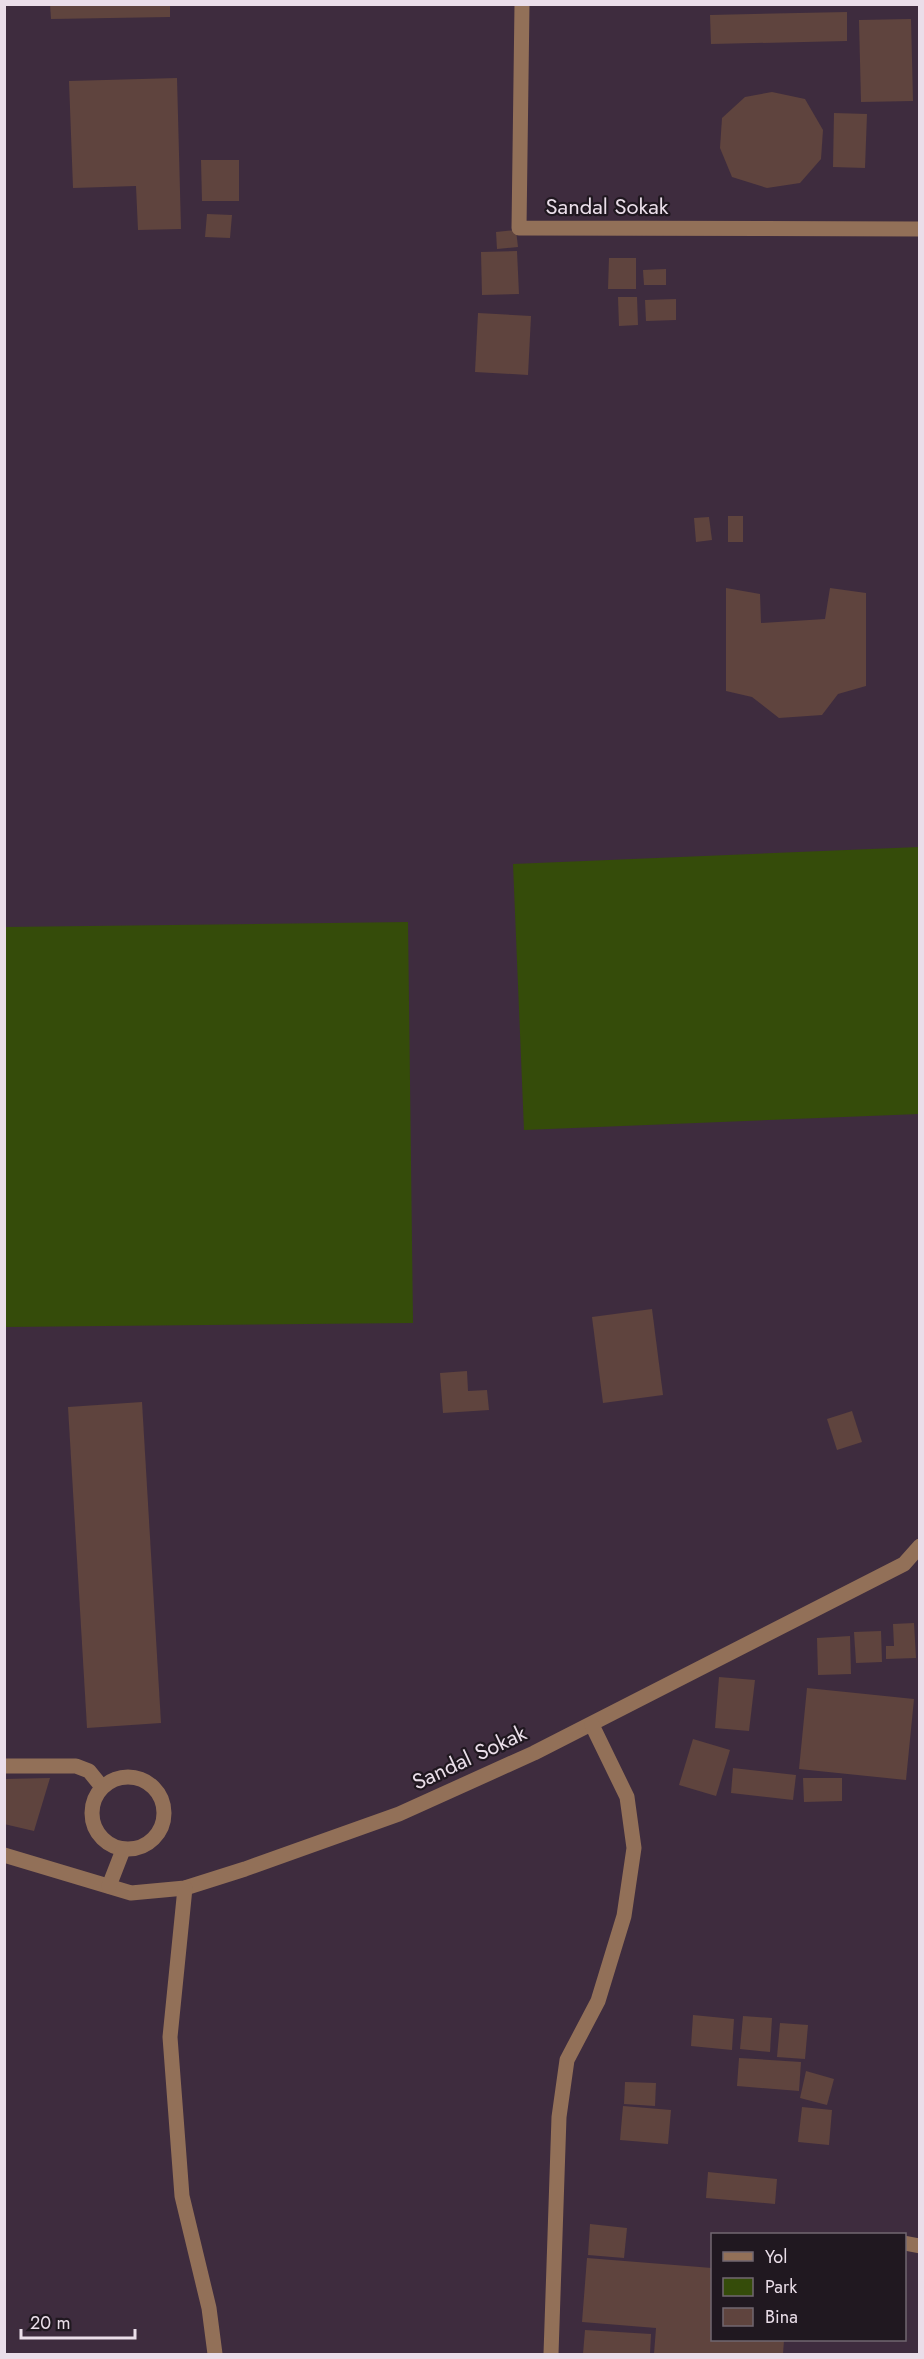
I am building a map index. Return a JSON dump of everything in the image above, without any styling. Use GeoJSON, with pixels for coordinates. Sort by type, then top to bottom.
{"type":"FeatureCollection","features":[{"type":"Feature","properties":{"kind":"street","name":"Sandal Sokak"},"geometry":{"type":"LineString","coordinates":[[522,4],[519,228],[920,229]]}},
{"type":"Feature","properties":{"kind":"street","name":"Sandal Sokak"},"geometry":{"type":"LineString","coordinates":[[4,1856],[131,1893],[185,1888],[245,1869],[399,1814],[592,1725],[904,1564],[920,1546]]}},
{"type":"Feature","properties":{"kind":"street"},"geometry":{"type":"LineString","coordinates":[[551,2355],[559,2117],[567,2060],[598,2001],[624,1916],[634,1848],[627,1797],[592,1725]]}},
{"type":"Feature","properties":{"kind":"street"},"geometry":{"type":"LineString","coordinates":[[4,1767],[76,1766],[89,1772],[102,1787]]}},
{"type":"Feature","properties":{"kind":"street"},"geometry":{"type":"LineString","coordinates":[[124,1777],[137,1779],[153,1788],[163,1804],[164,1816],[154,1838],[145,1845],[123,1850],[102,1839],[92,1820],[95,1797],[102,1787],[113,1780],[124,1777]]}},
{"type":"Feature","properties":{"kind":"street"},"geometry":{"type":"LineString","coordinates":[[109,1886],[123,1850]]}},
{"type":"Feature","properties":{"kind":"street"},"geometry":{"type":"LineString","coordinates":[[185,1888],[170,2037],[182,2196],[209,2308],[215,2355]]}},
{"type":"Feature","properties":{"kind":"green space"},"geometry":{"type":"Polygon","coordinates":[[[919,847],[919,1114],[524,1130],[513,864],[919,847]]]}},
{"type":"Feature","properties":{"kind":"green space"},"geometry":{"type":"Polygon","coordinates":[[[408,922],[413,1323],[5,1327],[5,927],[408,922]]]}},
{"type":"Feature","properties":{"kind":"building"},"geometry":{"type":"Polygon","coordinates":[[[50,4],[170,4],[170,17],[51,19],[50,4]]]}},
{"type":"Feature","properties":{"kind":"building"},"geometry":{"type":"Polygon","coordinates":[[[847,12],[847,41],[711,44],[710,15],[847,12]]]}},
{"type":"Feature","properties":{"kind":"building"},"geometry":{"type":"Polygon","coordinates":[[[911,19],[913,101],[861,102],[859,20],[911,19]]]}},
{"type":"Feature","properties":{"kind":"building"},"geometry":{"type":"Polygon","coordinates":[[[177,78],[181,229],[138,230],[136,186],[73,188],[69,81],[177,78]]]}},
{"type":"Feature","properties":{"kind":"building"},"geometry":{"type":"Polygon","coordinates":[[[772,92],[805,99],[823,130],[821,159],[800,183],[767,188],[732,177],[720,148],[722,118],[745,97],[772,92]]]}},
{"type":"Feature","properties":{"kind":"building"},"geometry":{"type":"Polygon","coordinates":[[[834,113],[867,114],[865,168],[833,167],[834,113]]]}},
{"type":"Feature","properties":{"kind":"building"},"geometry":{"type":"Polygon","coordinates":[[[201,160],[239,160],[239,201],[202,201],[201,160]]]}},
{"type":"Feature","properties":{"kind":"building"},"geometry":{"type":"Polygon","coordinates":[[[207,214],[232,215],[230,238],[205,237],[207,214]]]}},
{"type":"Feature","properties":{"kind":"building"},"geometry":{"type":"Polygon","coordinates":[[[516,230],[518,247],[497,249],[496,232],[516,230]]]}},
{"type":"Feature","properties":{"kind":"building"},"geometry":{"type":"Polygon","coordinates":[[[517,251],[519,294],[482,295],[481,252],[517,251]]]}},
{"type":"Feature","properties":{"kind":"building"},"geometry":{"type":"Polygon","coordinates":[[[609,258],[636,258],[636,289],[608,289],[609,258]]]}},
{"type":"Feature","properties":{"kind":"building"},"geometry":{"type":"Polygon","coordinates":[[[666,269],[666,285],[644,285],[643,270],[666,269]]]}},
{"type":"Feature","properties":{"kind":"building"},"geometry":{"type":"Polygon","coordinates":[[[618,297],[637,297],[638,325],[619,326],[618,297]]]}},
{"type":"Feature","properties":{"kind":"building"},"geometry":{"type":"Polygon","coordinates":[[[676,299],[676,320],[646,321],[645,300],[676,299]]]}},
{"type":"Feature","properties":{"kind":"building"},"geometry":{"type":"Polygon","coordinates":[[[478,313],[531,316],[528,375],[475,372],[478,313]]]}},
{"type":"Feature","properties":{"kind":"building"},"geometry":{"type":"Polygon","coordinates":[[[728,516],[743,516],[743,542],[728,542],[728,516]]]}},
{"type":"Feature","properties":{"kind":"building"},"geometry":{"type":"Polygon","coordinates":[[[709,517],[712,540],[696,542],[694,518],[709,517]]]}},
{"type":"Feature","properties":{"kind":"building"},"geometry":{"type":"Polygon","coordinates":[[[726,588],[760,594],[761,623],[825,619],[830,588],[866,593],[866,686],[838,694],[822,715],[779,718],[752,697],[726,691],[726,588]]]}},
{"type":"Feature","properties":{"kind":"building"},"geometry":{"type":"Polygon","coordinates":[[[652,1309],[663,1395],[603,1403],[592,1317],[652,1309]]]}},
{"type":"Feature","properties":{"kind":"building"},"geometry":{"type":"Polygon","coordinates":[[[467,1371],[468,1391],[487,1390],[489,1410],[443,1413],[440,1373],[467,1371]]]}},
{"type":"Feature","properties":{"kind":"building"},"geometry":{"type":"Polygon","coordinates":[[[142,1402],[161,1723],[87,1728],[68,1407],[142,1402]]]}},
{"type":"Feature","properties":{"kind":"building"},"geometry":{"type":"Polygon","coordinates":[[[852,1411],[862,1442],[837,1450],[827,1419],[852,1411]]]}},
{"type":"Feature","properties":{"kind":"building"},"geometry":{"type":"Polygon","coordinates":[[[914,1623],[916,1658],[886,1659],[886,1646],[894,1646],[893,1624],[914,1623]]]}},
{"type":"Feature","properties":{"kind":"building"},"geometry":{"type":"Polygon","coordinates":[[[881,1631],[882,1662],[856,1663],[854,1632],[881,1631]]]}},
{"type":"Feature","properties":{"kind":"building"},"geometry":{"type":"Polygon","coordinates":[[[850,1636],[851,1674],[818,1675],[817,1638],[850,1636]]]}},
{"type":"Feature","properties":{"kind":"building"},"geometry":{"type":"Polygon","coordinates":[[[719,1677],[755,1680],[749,1731],[715,1728],[719,1677]]]}},
{"type":"Feature","properties":{"kind":"building"},"geometry":{"type":"Polygon","coordinates":[[[807,1688],[914,1699],[906,1780],[799,1769],[807,1688]]]}},
{"type":"Feature","properties":{"kind":"building"},"geometry":{"type":"Polygon","coordinates":[[[693,1739],[730,1750],[716,1796],[679,1785],[693,1739]]]}},
{"type":"Feature","properties":{"kind":"building"},"geometry":{"type":"Polygon","coordinates":[[[733,1768],[796,1775],[793,1800],[731,1793],[733,1768]]]}},
{"type":"Feature","properties":{"kind":"building"},"geometry":{"type":"Polygon","coordinates":[[[50,1778],[34,1831],[4,1824],[4,1779],[50,1778]]]}},
{"type":"Feature","properties":{"kind":"building"},"geometry":{"type":"Polygon","coordinates":[[[803,1778],[842,1778],[842,1801],[804,1802],[803,1778]]]}},
{"type":"Feature","properties":{"kind":"building"},"geometry":{"type":"Polygon","coordinates":[[[693,2015],[734,2019],[732,2050],[691,2046],[693,2015]]]}},
{"type":"Feature","properties":{"kind":"building"},"geometry":{"type":"Polygon","coordinates":[[[743,2016],[772,2018],[770,2052],[740,2049],[743,2016]]]}},
{"type":"Feature","properties":{"kind":"building"},"geometry":{"type":"Polygon","coordinates":[[[780,2023],[808,2025],[805,2059],[777,2057],[780,2023]]]}},
{"type":"Feature","properties":{"kind":"building"},"geometry":{"type":"Polygon","coordinates":[[[739,2058],[801,2062],[799,2091],[737,2086],[739,2058]]]}},
{"type":"Feature","properties":{"kind":"building"},"geometry":{"type":"Polygon","coordinates":[[[806,2071],[834,2079],[827,2105],[800,2098],[806,2071]]]}},
{"type":"Feature","properties":{"kind":"building"},"geometry":{"type":"Polygon","coordinates":[[[625,2082],[656,2083],[655,2106],[624,2104],[625,2082]]]}},
{"type":"Feature","properties":{"kind":"building"},"geometry":{"type":"Polygon","coordinates":[[[623,2106],[671,2110],[668,2144],[620,2140],[623,2106]]]}},
{"type":"Feature","properties":{"kind":"building"},"geometry":{"type":"Polygon","coordinates":[[[802,2107],[832,2110],[829,2145],[798,2142],[802,2107]]]}},
{"type":"Feature","properties":{"kind":"building"},"geometry":{"type":"Polygon","coordinates":[[[708,2172],[777,2179],[775,2204],[706,2198],[708,2172]]]}},
{"type":"Feature","properties":{"kind":"building"},"geometry":{"type":"Polygon","coordinates":[[[590,2224],[627,2228],[624,2258],[588,2255],[590,2224]]]}},
{"type":"Feature","properties":{"kind":"building"},"geometry":{"type":"Polygon","coordinates":[[[587,2258],[711,2268],[711,2341],[784,2341],[783,2354],[654,2354],[656,2328],[582,2322],[587,2258]]]}},
{"type":"Feature","properties":{"kind":"building"},"geometry":{"type":"Polygon","coordinates":[[[585,2330],[651,2334],[650,2354],[583,2354],[585,2330]]]}}]}
